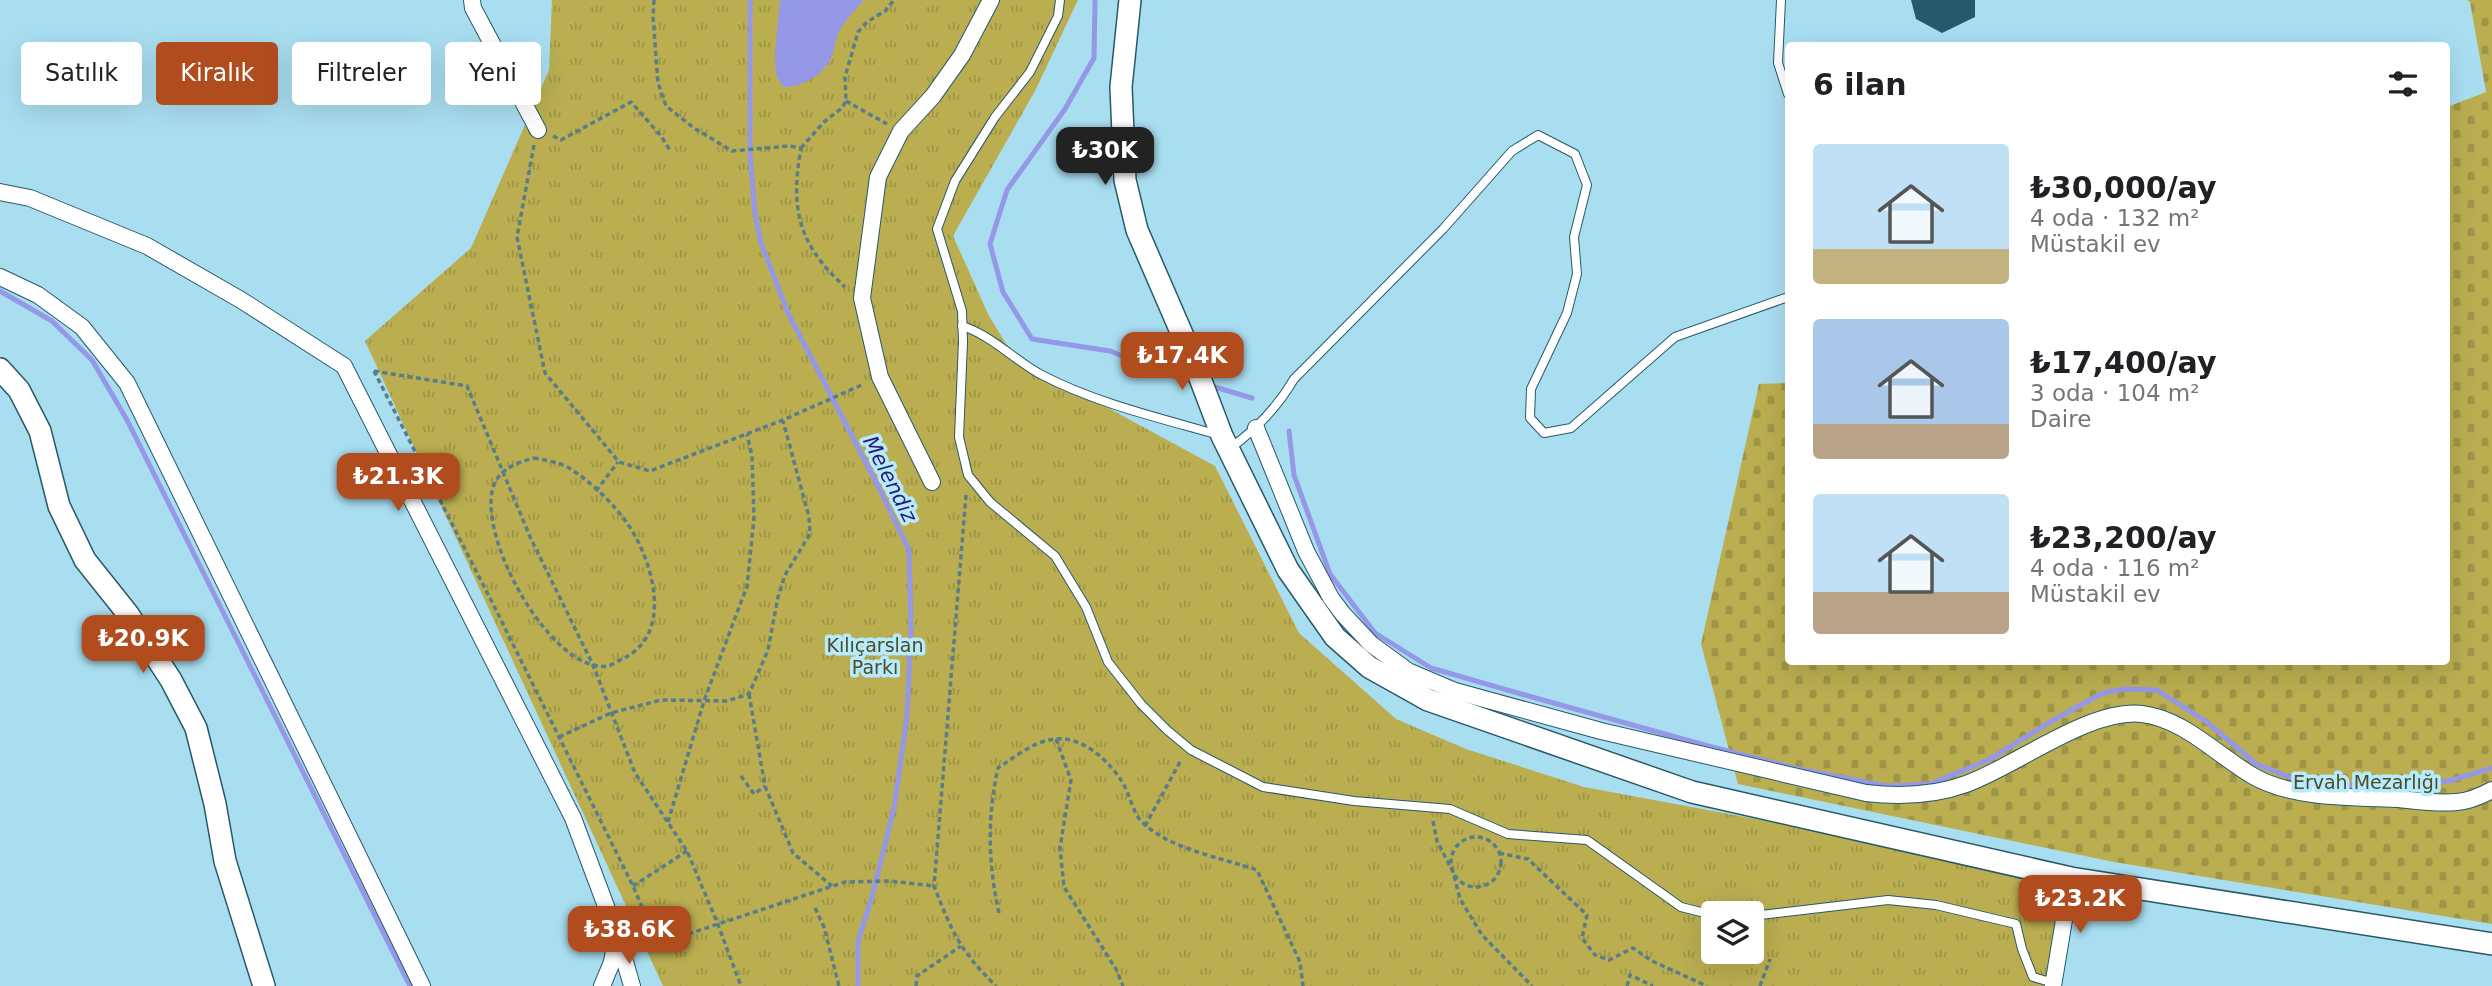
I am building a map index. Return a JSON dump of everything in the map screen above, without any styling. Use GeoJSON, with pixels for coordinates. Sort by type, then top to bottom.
{"type":"FeatureCollection","features":[{"type":"Feature","properties":{"kind":"main road"},"geometry":{"type":"LineString","coordinates":[[1130,0],[1121,87],[1125,180],[1137,230],[1192,356],[1225,443],[1288,570],[1335,638],[1369,667],[1428,700],[1692,792],[2071,878],[2492,944]]}},
{"type":"Feature","properties":{"kind":"main road"},"geometry":{"type":"LineString","coordinates":[[0,369],[19,390],[40,431],[60,506],[85,559],[128,614],[172,680],[196,728],[215,804],[225,861],[264,986]]}},
{"type":"Feature","properties":{"kind":"street"},"geometry":{"type":"LineString","coordinates":[[472,0],[472,8],[538,130]]}},
{"type":"Feature","properties":{"kind":"street"},"geometry":{"type":"LineString","coordinates":[[932,482],[880,377],[862,298],[878,177],[901,131],[933,96],[962,55],[991,0]]}},
{"type":"Feature","properties":{"kind":"street"},"geometry":{"type":"LineString","coordinates":[[0,192],[30,198],[147,246],[241,300],[344,366],[573,818],[617,935],[632,986]]}},
{"type":"Feature","properties":{"kind":"street"},"geometry":{"type":"LineString","coordinates":[[0,276],[38,295],[82,327],[127,383],[422,986]]}},
{"type":"Feature","properties":{"kind":"street"},"geometry":{"type":"LineString","coordinates":[[1256,428],[1306,551],[1343,614],[1387,657],[1408,671],[1455,691],[1601,731],[1888,796],[1930,794],[1968,783],[2098,720],[2127,713],[2167,720],[2255,777],[2308,794],[2446,803],[2470,800],[2492,790]]}},
{"type":"Feature","properties":{"kind":"street"},"geometry":{"type":"LineString","coordinates":[[2053,984],[2071,878]]}},
{"type":"Feature","properties":{"kind":"street"},"geometry":{"type":"LineString","coordinates":[[602,986],[612,962],[617,935]]}},
{"type":"Feature","properties":{"kind":"lane"},"geometry":{"type":"LineString","coordinates":[[1060,0],[1058,16],[1030,72],[995,117],[955,181],[937,229],[962,311],[959,437],[968,475],[990,502],[1055,556],[1086,607],[1108,662],[1141,704],[1188,747],[1263,787],[1353,801],[1450,809],[1508,834],[1587,840],[1681,907],[1701,912]]}},
{"type":"Feature","properties":{"kind":"lane"},"geometry":{"type":"LineString","coordinates":[[1781,0],[1778,63],[1785,85]]}},
{"type":"Feature","properties":{"kind":"lane"},"geometry":{"type":"LineString","coordinates":[[962,326],[981,333],[1019,362],[1063,385],[1225,443],[1256,428],[1279,405],[1294,379],[1443,229],[1512,151],[1538,135],[1574,154],[1587,184],[1574,237],[1577,274],[1567,313],[1531,389],[1530,418],[1544,433],[1572,428],[1675,337],[1785,298]]}},
{"type":"Feature","properties":{"kind":"lane"},"geometry":{"type":"LineString","coordinates":[[1764,915],[1888,900],[1936,905],[2016,924],[2033,977],[2053,984]]}},
{"type":"Feature","properties":{"kind":"path"},"geometry":{"type":"LineString","coordinates":[[654,0],[658,83],[666,106],[694,128],[732,151],[789,146],[801,148]]}},
{"type":"Feature","properties":{"kind":"path"},"geometry":{"type":"LineString","coordinates":[[863,291],[849,291],[830,273],[814,251],[802,226],[795,197],[801,148],[846,101],[845,77],[858,32],[867,22],[885,11],[894,0]]}},
{"type":"Feature","properties":{"kind":"path"},"geometry":{"type":"LineString","coordinates":[[846,101],[901,131]]}},
{"type":"Feature","properties":{"kind":"path"},"geometry":{"type":"LineString","coordinates":[[671,152],[661,136],[631,102],[561,140],[538,130],[529,162],[517,237],[545,373],[619,462],[650,471],[783,420],[867,383]]}},
{"type":"Feature","properties":{"kind":"path"},"geometry":{"type":"LineString","coordinates":[[741,986],[718,922],[687,851],[635,773],[593,665],[531,539],[467,386],[374,371],[633,886],[658,944],[718,922],[845,882],[888,881],[934,886]]}},
{"type":"Feature","properties":{"kind":"path"},"geometry":{"type":"LineString","coordinates":[[783,420],[809,516],[810,534],[785,575],[768,650],[749,694],[765,786],[793,853],[832,886]]}},
{"type":"Feature","properties":{"kind":"path"},"geometry":{"type":"LineString","coordinates":[[668,822],[704,701],[747,586],[754,518],[752,456],[747,434]]}},
{"type":"Feature","properties":{"kind":"path"},"geometry":{"type":"LineString","coordinates":[[534,458],[549,460],[569,468],[626,522],[641,547],[654,594],[655,621],[640,645],[627,657],[608,666],[593,665],[572,655],[546,632],[520,596],[499,546],[491,504],[497,480],[503,474],[514,464],[534,458]]}},
{"type":"Feature","properties":{"kind":"path"},"geometry":{"type":"LineString","coordinates":[[596,491],[619,462]]}},
{"type":"Feature","properties":{"kind":"path"},"geometry":{"type":"LineString","coordinates":[[968,475],[934,886],[951,930],[970,960],[996,986]]}},
{"type":"Feature","properties":{"kind":"path"},"geometry":{"type":"LineString","coordinates":[[559,737],[611,713],[661,700],[727,701],[749,694]]}},
{"type":"Feature","properties":{"kind":"path"},"geometry":{"type":"LineString","coordinates":[[1056,738],[1071,780],[1060,848],[1064,887],[1116,970],[1123,986]]}},
{"type":"Feature","properties":{"kind":"path"},"geometry":{"type":"LineString","coordinates":[[999,913],[992,879],[989,834],[991,797],[998,768],[1027,748],[1056,738],[1081,743],[1103,758],[1122,781],[1140,821],[1161,838],[1257,870],[1300,962],[1304,986]]}},
{"type":"Feature","properties":{"kind":"path"},"geometry":{"type":"LineString","coordinates":[[1145,825],[1188,747]]}},
{"type":"Feature","properties":{"kind":"path"},"geometry":{"type":"LineString","coordinates":[[741,776],[754,794],[765,786]]}},
{"type":"Feature","properties":{"kind":"path"},"geometry":{"type":"LineString","coordinates":[[1430,807],[1437,841],[1457,878],[1472,886],[1489,883],[1499,870],[1499,853]]}},
{"type":"Feature","properties":{"kind":"path"},"geometry":{"type":"LineString","coordinates":[[1532,986],[1482,935],[1460,899],[1452,856],[1455,849],[1466,839],[1482,837],[1499,853],[1528,859],[1587,915],[1582,938],[1595,955],[1609,960],[1633,948],[1653,961],[1707,986]]}},
{"type":"Feature","properties":{"kind":"path"},"geometry":{"type":"LineString","coordinates":[[633,886],[687,851]]}},
{"type":"Feature","properties":{"kind":"path"},"geometry":{"type":"LineString","coordinates":[[815,908],[824,927],[839,986]]}},
{"type":"Feature","properties":{"kind":"path"},"geometry":{"type":"LineString","coordinates":[[916,986],[916,976],[961,946]]}},
{"type":"Feature","properties":{"kind":"path"},"geometry":{"type":"LineString","coordinates":[[1760,986],[1770,959]]}},
{"type":"Feature","properties":{"kind":"path"},"geometry":{"type":"LineString","coordinates":[[1628,986],[1630,975],[1653,986]]}},
{"type":"Feature","properties":{"kind":"green space","name":"Kılıçarslan Parkı"},"geometry":{"type":"Polygon","coordinates":[[[552,0],[1078,0],[1036,89],[953,236],[989,316],[1014,357],[1215,466],[1299,633],[1396,719],[1466,749],[1584,787],[2063,876],[2044,986],[663,986],[365,341],[471,248],[534,105],[541,105],[541,88],[549,70],[552,0]]]}},
{"type":"Feature","properties":{"kind":"green space","name":"Ervah Mezarlığı"},"geometry":{"type":"Polygon","coordinates":[[[2467,0],[2492,0],[2492,924],[2114,862],[1738,784],[1701,644],[1759,384],[1785,383],[1785,665],[2450,665],[2450,106],[2486,92],[2470,2],[2467,0]]]}},
{"type":"Feature","properties":{"kind":"water"},"geometry":{"type":"Polygon","coordinates":[[[780,0],[864,0],[840,30],[832,56],[824,69],[812,79],[790,87],[783,87],[776,75],[775,52],[780,0]]]}},
{"type":"Feature","properties":{"kind":"building"},"geometry":{"type":"Polygon","coordinates":[[[1911,0],[1975,0],[1975,17],[1942,33],[1916,19],[1911,0]]]}},
{"type":"Feature","properties":{"kind":"waterway","name":"Melendiz"},"geometry":{"type":"LineString","coordinates":[[750,0],[750,155],[755,214],[761,243],[788,313],[909,550],[911,630],[907,716],[894,808],[858,941],[858,986]]}},
{"type":"Feature","properties":{"kind":"waterway"},"geometry":{"type":"LineString","coordinates":[[1095,0],[1094,58],[1065,109],[1007,190],[990,244],[1003,292],[1032,339],[1110,351],[1158,371],[1195,382]]}},
{"type":"Feature","properties":{"kind":"waterway"},"geometry":{"type":"LineString","coordinates":[[0,291],[52,321],[92,360],[127,420],[410,986]]}},
{"type":"Feature","properties":{"kind":"waterway"},"geometry":{"type":"LineString","coordinates":[[1208,385],[1252,398]]}},
{"type":"Feature","properties":{"kind":"waterway"},"geometry":{"type":"LineString","coordinates":[[1289,431],[1294,475],[1330,574],[1375,633],[1431,668],[1532,697],[1794,768],[1886,786],[1930,784],[1988,760],[2103,693],[2125,689],[2157,690],[2207,722],[2256,764],[2295,779],[2332,786],[2449,781],[2492,768]]}}]}
